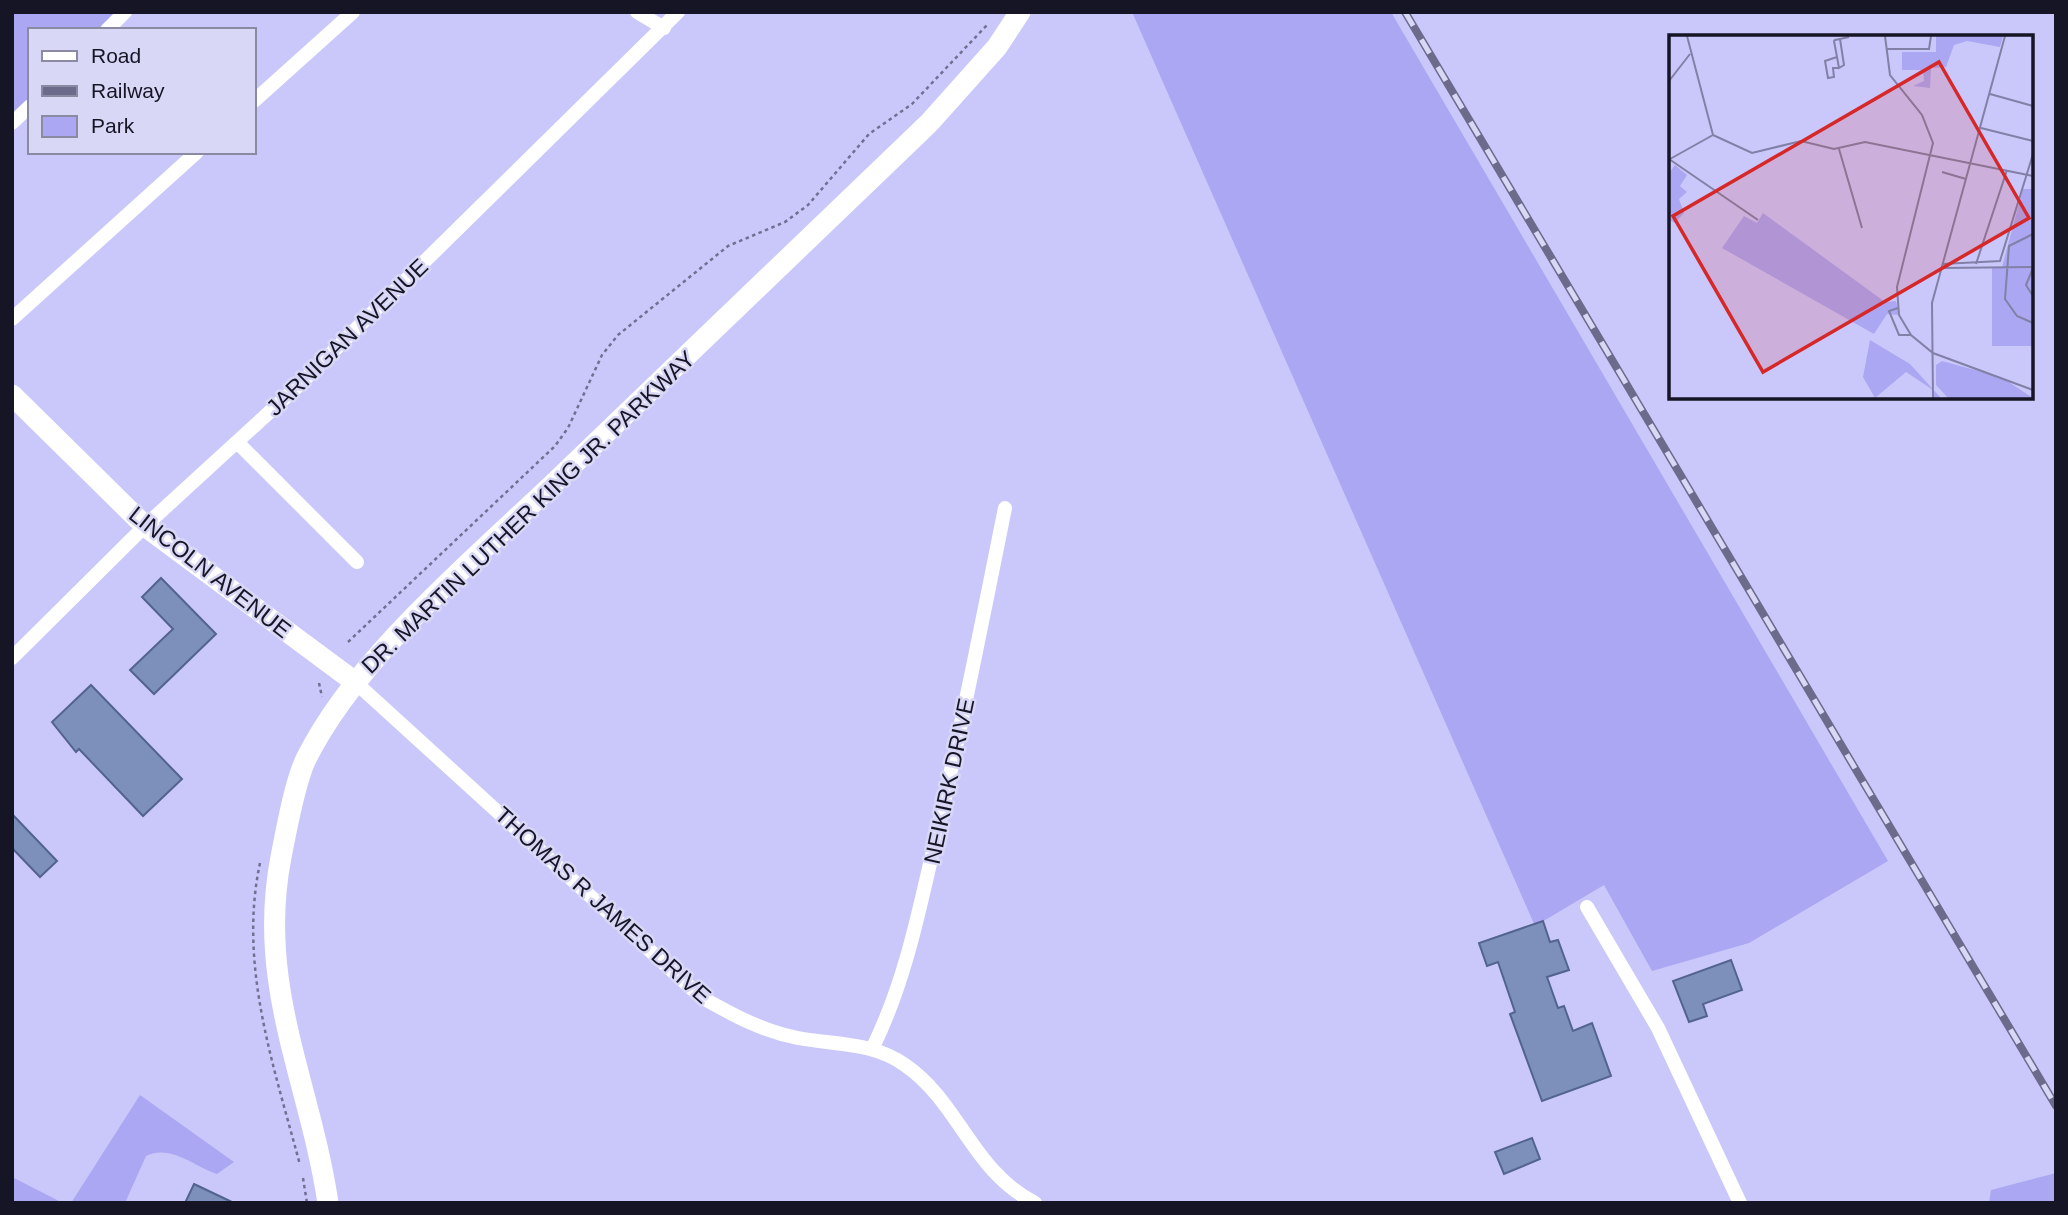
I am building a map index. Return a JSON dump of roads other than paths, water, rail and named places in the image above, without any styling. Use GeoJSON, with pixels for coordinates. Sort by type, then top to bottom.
{"type":"FeatureCollection","features":[{"type":"Feature","properties":{"kind":"main road","name":"DR. MARTIN LUTHER KING JR. PARKWAY"},"geometry":{"type":"LineString","coordinates":[[328,1203],[311,1117],[298,1080],[280,1003],[275,916],[281,859],[305,761],[355,682],[448,584],[930,122],[997,47],[1020,12]]}},
{"type":"Feature","properties":{"kind":"main road","name":"LINCOLN AVENUE"},"geometry":{"type":"LineString","coordinates":[[12,396],[145,526],[355,682]]}},
{"type":"Feature","properties":{"kind":"street"},"geometry":{"type":"LineString","coordinates":[[109,28],[125,12]]}},
{"type":"Feature","properties":{"kind":"street"},"geometry":{"type":"LineString","coordinates":[[256,100],[353,12]]}},
{"type":"Feature","properties":{"kind":"street"},"geometry":{"type":"LineString","coordinates":[[637,12],[664,28]]}},
{"type":"Feature","properties":{"kind":"street","name":"JARNIGAN AVENUE"},"geometry":{"type":"LineString","coordinates":[[12,658],[145,526],[238,443],[678,12]]}},
{"type":"Feature","properties":{"kind":"street"},"geometry":{"type":"LineString","coordinates":[[12,123],[28,108]]}},
{"type":"Feature","properties":{"kind":"street"},"geometry":{"type":"LineString","coordinates":[[12,319],[195,154]]}},
{"type":"Feature","properties":{"kind":"street"},"geometry":{"type":"LineString","coordinates":[[238,443],[357,562]]}},
{"type":"Feature","properties":{"kind":"street","name":"NEIKIRK DRIVE"},"geometry":{"type":"LineString","coordinates":[[873,1048],[892,1009],[922,901],[963,720],[1005,508]]}},
{"type":"Feature","properties":{"kind":"street","name":"THOMAS R JAMES DRIVE"},"geometry":{"type":"LineString","coordinates":[[355,682],[701,997],[753,1027],[798,1038],[873,1048],[905,1064],[933,1088],[980,1159],[1016,1193],[1035,1203]]}},
{"type":"Feature","properties":{"kind":"street"},"geometry":{"type":"LineString","coordinates":[[1587,907],[1658,1028],[1740,1203]]}},
{"type":"Feature","properties":{"kind":"railway"},"geometry":{"type":"LineString","coordinates":[[1405,12],[2056,1106]]}}]}
